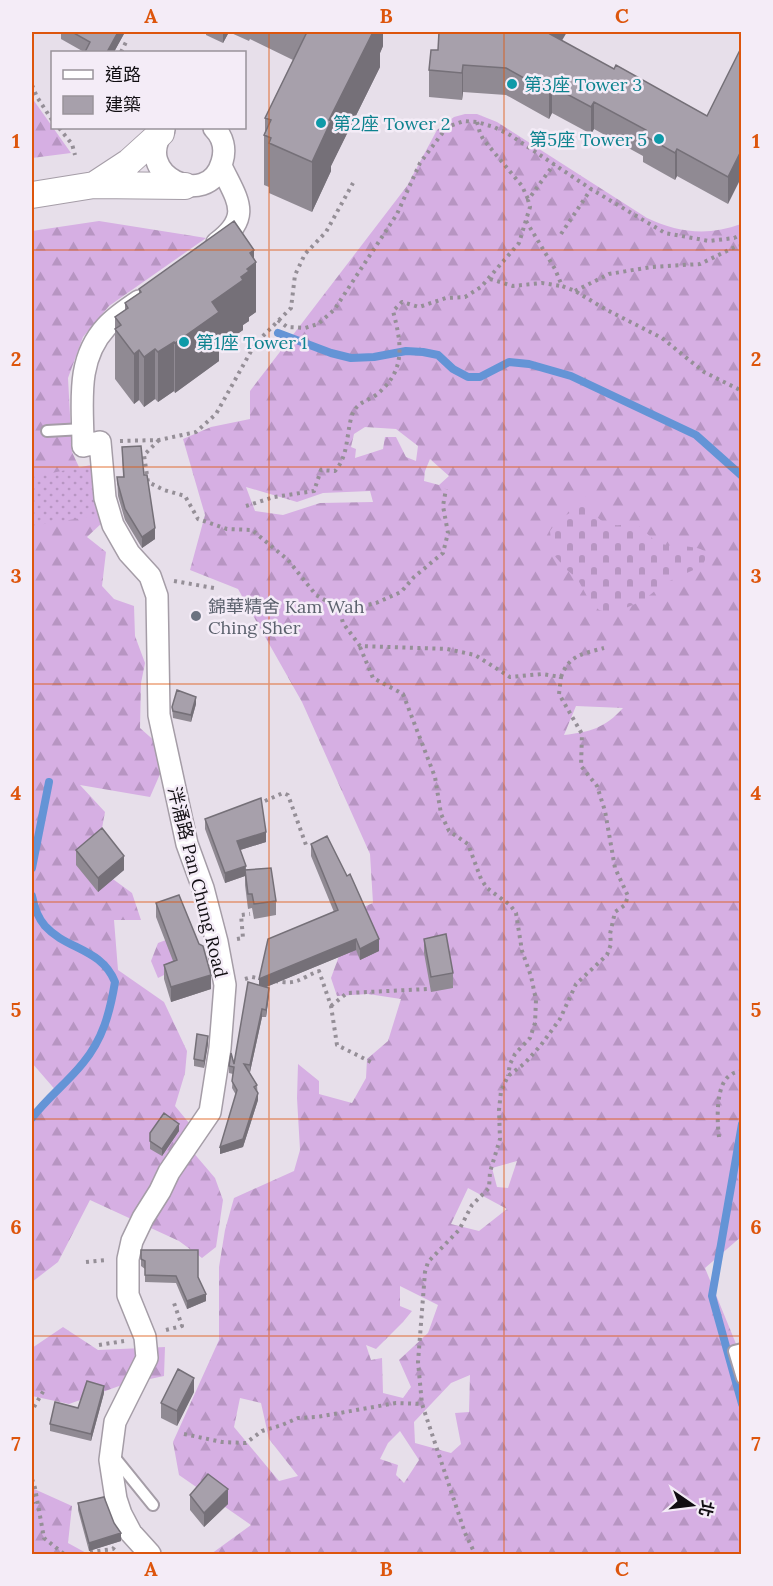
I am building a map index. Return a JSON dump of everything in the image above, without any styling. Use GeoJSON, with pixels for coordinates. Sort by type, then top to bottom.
{"type":"FeatureCollection","features":[{"type":"Feature","properties":{"kind":"street"},"geometry":{"type":"LineString","coordinates":[[32,194],[94,185],[196,186],[215,176],[221,166],[224,155],[223,144],[215,129]]}},
{"type":"Feature","properties":{"kind":"street"},"geometry":{"type":"LineString","coordinates":[[164,130],[157,144],[156,155],[159,166],[165,175],[184,186]]}},
{"type":"Feature","properties":{"kind":"street"},"geometry":{"type":"LineString","coordinates":[[94,185],[129,162],[164,130]]}},
{"type":"Feature","properties":{"kind":"street"},"geometry":{"type":"LineString","coordinates":[[198,257],[232,231],[238,216],[237,200],[221,166]]}},
{"type":"Feature","properties":{"kind":"street"},"geometry":{"type":"LineString","coordinates":[[150,576],[129,553],[113,525],[105,498],[104,473],[92,436],[81,389],[82,376],[91,350],[105,328],[152,291]]}},
{"type":"Feature","properties":{"kind":"street","name":"泮涌路 Pan Chung Road"},"geometry":{"type":"LineString","coordinates":[[150,576],[157,596],[159,715],[187,844],[204,888],[225,985],[220,1048],[210,1112],[169,1172],[132,1240],[127,1279],[128,1295],[145,1337],[147,1358],[115,1422],[110,1460],[116,1499],[121,1514],[131,1533],[150,1554]]}},
{"type":"Feature","properties":{"kind":"lane"},"geometry":{"type":"LineString","coordinates":[[47,431],[92,436]]}},
{"type":"Feature","properties":{"kind":"lane"},"geometry":{"type":"LineString","coordinates":[[741,1350],[734,1351],[741,1378]]}},
{"type":"Feature","properties":{"kind":"lane"},"geometry":{"type":"LineString","coordinates":[[111,1453],[153,1505]]}},
{"type":"Feature","properties":{"kind":"path"},"geometry":{"type":"LineString","coordinates":[[122,51],[126,42]]}},
{"type":"Feature","properties":{"kind":"path"},"geometry":{"type":"LineString","coordinates":[[32,85],[37,98],[51,116]]}},
{"type":"Feature","properties":{"kind":"path"},"geometry":{"type":"LineString","coordinates":[[278,320],[287,327],[305,328],[318,324],[334,310],[397,214],[420,163],[447,127],[464,121],[494,127],[510,135],[591,189],[665,233],[709,241],[734,238],[741,234]]}},
{"type":"Feature","properties":{"kind":"path"},"geometry":{"type":"LineString","coordinates":[[246,506],[274,497],[314,491],[321,470],[335,471],[342,463],[352,416],[357,405],[376,395],[392,378],[400,361],[398,330],[393,312],[402,302],[419,307],[446,298],[465,297],[490,279],[519,243],[530,207],[528,200],[522,186],[483,139],[477,122]]}},
{"type":"Feature","properties":{"kind":"path"},"geometry":{"type":"LineString","coordinates":[[60,129],[72,144],[75,156]]}},
{"type":"Feature","properties":{"kind":"path"},"geometry":{"type":"LineString","coordinates":[[528,200],[554,164]]}},
{"type":"Feature","properties":{"kind":"path"},"geometry":{"type":"LineString","coordinates":[[92,436],[159,440],[196,432],[216,414],[255,344],[291,308],[295,275],[305,255],[326,232],[353,183]]}},
{"type":"Feature","properties":{"kind":"path"},"geometry":{"type":"LineString","coordinates":[[561,234],[591,189]]}},
{"type":"Feature","properties":{"kind":"path"},"geometry":{"type":"LineString","coordinates":[[525,220],[555,269],[562,286]]}},
{"type":"Feature","properties":{"kind":"path"},"geometry":{"type":"LineString","coordinates":[[575,291],[609,274],[651,267],[700,264],[741,246]]}},
{"type":"Feature","properties":{"kind":"path"},"geometry":{"type":"LineString","coordinates":[[490,279],[513,286],[542,283],[575,291],[662,338],[704,372],[741,391]]}},
{"type":"Feature","properties":{"kind":"path"},"geometry":{"type":"LineString","coordinates":[[159,440],[144,455],[148,482],[164,490],[185,496],[198,519],[227,529],[252,531],[288,560],[316,595],[339,608],[354,608],[376,603],[401,592],[414,577],[443,553],[448,533],[443,506],[446,489]]}},
{"type":"Feature","properties":{"kind":"path"},"geometry":{"type":"LineString","coordinates":[[150,576],[214,588]]}},
{"type":"Feature","properties":{"kind":"path"},"geometry":{"type":"LineString","coordinates":[[339,608],[343,623],[360,646],[373,678],[403,694],[435,777],[441,814],[449,831],[468,844],[481,879],[487,888],[510,905],[516,913],[522,951],[536,1000],[536,1023],[530,1038],[515,1054],[501,1091],[499,1110],[501,1139],[490,1172],[489,1188],[472,1205],[459,1230],[428,1262],[425,1272],[418,1362],[422,1404],[465,1533],[475,1554]]}},
{"type":"Feature","properties":{"kind":"path"},"geometry":{"type":"LineString","coordinates":[[360,646],[447,649],[475,655],[510,677],[542,674],[561,677]]}},
{"type":"Feature","properties":{"kind":"path"},"geometry":{"type":"LineString","coordinates":[[508,1076],[525,1063],[541,1046],[560,1019],[576,984],[607,955],[611,944],[610,934],[615,912],[625,905],[628,896],[615,868],[606,812],[597,786],[581,766],[582,734],[559,694],[561,677],[566,665],[576,656],[604,648]]}},
{"type":"Feature","properties":{"kind":"path"},"geometry":{"type":"LineString","coordinates":[[258,805],[283,793],[288,795],[306,845]]}},
{"type":"Feature","properties":{"kind":"path"},"geometry":{"type":"LineString","coordinates":[[241,980],[252,977],[290,983],[300,982],[308,975],[320,971],[331,1006],[337,1045],[371,1062]]}},
{"type":"Feature","properties":{"kind":"path"},"geometry":{"type":"LineString","coordinates":[[331,1006],[347,993],[429,989]]}},
{"type":"Feature","properties":{"kind":"path"},"geometry":{"type":"LineString","coordinates":[[719,1137],[716,1114],[724,1081],[731,1074],[741,1071]]}},
{"type":"Feature","properties":{"kind":"path"},"geometry":{"type":"LineString","coordinates":[[86,1262],[116,1260]]}},
{"type":"Feature","properties":{"kind":"path"},"geometry":{"type":"LineString","coordinates":[[174,1303],[182,1324],[179,1326]]}},
{"type":"Feature","properties":{"kind":"path"},"geometry":{"type":"LineString","coordinates":[[99,1345],[135,1339]]}},
{"type":"Feature","properties":{"kind":"path"},"geometry":{"type":"LineString","coordinates":[[32,1408],[44,1390]]}},
{"type":"Feature","properties":{"kind":"path"},"geometry":{"type":"LineString","coordinates":[[184,1434],[222,1442],[246,1443],[262,1431],[298,1418],[317,1417],[396,1403],[422,1404]]}},
{"type":"Feature","properties":{"kind":"path"},"geometry":{"type":"LineString","coordinates":[[32,1479],[44,1538],[63,1554]]}},
{"type":"Feature","properties":{"kind":"path"},"geometry":{"type":"LineString","coordinates":[[32,1495],[36,1503]]}},
{"type":"Feature","properties":{"kind":"path"},"geometry":{"type":"LineString","coordinates":[[90,1552],[113,1549]]}},
{"type":"Feature","properties":{"kind":"green space"},"geometry":{"type":"Polygon","coordinates":[[[32,98],[51,125],[51,129],[54,129],[71,153],[32,158],[32,98]]]}},
{"type":"Feature","properties":{"kind":"green space"},"geometry":{"type":"Polygon","coordinates":[[[477,114],[497,122],[647,218],[659,223],[694,231],[717,230],[741,224],[742,1236],[705,1268],[741,1356],[741,1554],[211,1554],[251,1525],[179,1475],[173,1442],[219,1340],[219,1267],[225,1230],[234,1198],[294,1171],[300,1150],[298,1064],[319,1081],[319,1094],[352,1103],[366,1078],[367,1059],[388,1041],[401,999],[368,994],[337,996],[331,978],[339,956],[330,921],[373,903],[370,854],[302,702],[238,589],[190,570],[205,515],[183,439],[211,427],[250,419],[250,391],[407,186],[437,130],[454,117],[477,114]],[[365,427],[354,434],[351,447],[356,449],[355,458],[383,449],[385,437],[396,437],[406,457],[416,461],[418,446],[396,429],[365,427]],[[430,459],[424,481],[439,485],[449,476],[430,459]],[[246,487],[255,511],[283,515],[320,503],[373,502],[370,491],[323,493],[297,502],[246,487]],[[576,706],[564,735],[603,725],[623,708],[576,706]],[[517,1161],[492,1168],[497,1187],[508,1188],[517,1161]],[[468,1188],[451,1224],[479,1231],[507,1209],[468,1188]],[[400,1286],[400,1306],[412,1311],[376,1349],[366,1345],[371,1360],[382,1358],[383,1393],[403,1398],[411,1387],[399,1360],[428,1333],[438,1305],[400,1286]],[[470,1375],[451,1383],[414,1422],[415,1443],[451,1453],[461,1444],[455,1413],[469,1412],[470,1375]],[[240,1398],[234,1427],[279,1481],[298,1476],[269,1439],[261,1403],[240,1398]],[[400,1431],[388,1443],[380,1459],[398,1465],[396,1475],[404,1483],[419,1460],[400,1431]]]}},
{"type":"Feature","properties":{"kind":"green space"},"geometry":{"type":"Polygon","coordinates":[[[99,221],[206,238],[109,306],[83,337],[68,378],[72,452],[104,521],[87,537],[106,552],[102,586],[114,599],[134,606],[135,636],[145,663],[141,683],[140,728],[158,744],[164,765],[150,797],[80,785],[105,812],[95,866],[132,893],[141,920],[114,920],[118,970],[164,1002],[187,1051],[185,1073],[175,1106],[194,1129],[192,1151],[215,1178],[223,1200],[216,1247],[202,1258],[179,1241],[90,1200],[58,1262],[32,1282],[32,1112],[58,1093],[32,1063],[32,231],[99,221]]]}},
{"type":"Feature","properties":{"kind":"green space"},"geometry":{"type":"Polygon","coordinates":[[[91,465],[100,515],[32,526],[32,477],[91,465]]]}},
{"type":"Feature","properties":{"kind":"green space"},"geometry":{"type":"Polygon","coordinates":[[[584,496],[588,497],[593,512],[600,520],[615,525],[634,523],[660,543],[701,549],[706,552],[702,566],[663,584],[644,600],[619,611],[609,613],[599,610],[589,600],[577,578],[552,553],[550,531],[558,520],[578,508],[584,496]]]}},
{"type":"Feature","properties":{"kind":"green space"},"geometry":{"type":"Polygon","coordinates":[[[171,938],[183,956],[168,973],[158,978],[151,961],[158,943],[171,938]]]}},
{"type":"Feature","properties":{"kind":"green space"},"geometry":{"type":"Polygon","coordinates":[[[63,1327],[98,1350],[165,1347],[164,1376],[122,1385],[69,1404],[32,1396],[32,1348],[63,1327]]]}},
{"type":"Feature","properties":{"kind":"green space"},"geometry":{"type":"Polygon","coordinates":[[[32,1488],[72,1506],[68,1543],[88,1554],[32,1554],[32,1488]]]}},
{"type":"Feature","properties":{"kind":"building"},"geometry":{"type":"Polygon","coordinates":[[[72,32],[118,32],[108,51],[86,51],[90,42],[72,32]]]}},
{"type":"Feature","properties":{"kind":"building"},"geometry":{"type":"Polygon","coordinates":[[[307,32],[373,32],[329,120],[331,121],[312,162],[269,143],[271,138],[264,135],[271,120],[265,118],[307,32]]]}},
{"type":"Feature","properties":{"kind":"building"},"geometry":{"type":"Polygon","coordinates":[[[439,32],[552,32],[550,34],[614,69],[616,65],[707,116],[741,48],[741,151],[728,177],[677,149],[675,153],[643,135],[646,130],[594,102],[591,107],[552,86],[549,92],[506,68],[463,65],[462,73],[429,70],[431,50],[438,50],[439,32]]]}},
{"type":"Feature","properties":{"kind":"building"},"geometry":{"type":"Polygon","coordinates":[[[234,221],[254,250],[250,253],[256,262],[241,277],[243,280],[212,302],[219,312],[158,352],[155,349],[144,357],[139,350],[134,354],[115,329],[121,325],[115,317],[128,308],[125,303],[141,292],[139,289],[234,221]]]}},
{"type":"Feature","properties":{"kind":"building"},"geometry":{"type":"Polygon","coordinates":[[[141,446],[144,475],[147,475],[155,528],[142,537],[125,509],[117,477],[124,477],[122,447],[141,446]]]}},
{"type":"Feature","properties":{"kind":"building"},"geometry":{"type":"Polygon","coordinates":[[[177,690],[196,697],[191,715],[173,711],[177,690]]]}},
{"type":"Feature","properties":{"kind":"building"},"geometry":{"type":"Polygon","coordinates":[[[261,798],[266,832],[237,841],[246,866],[225,873],[205,819],[261,798]]]}},
{"type":"Feature","properties":{"kind":"building"},"geometry":{"type":"Polygon","coordinates":[[[102,828],[124,856],[98,878],[76,850],[102,828]]]}},
{"type":"Feature","properties":{"kind":"building"},"geometry":{"type":"Polygon","coordinates":[[[327,836],[347,876],[350,874],[379,939],[360,949],[356,939],[259,979],[268,939],[338,910],[311,844],[327,836]]]}},
{"type":"Feature","properties":{"kind":"building"},"geometry":{"type":"Polygon","coordinates":[[[271,868],[276,901],[254,904],[252,894],[248,894],[245,870],[271,868]]]}},
{"type":"Feature","properties":{"kind":"building"},"geometry":{"type":"Polygon","coordinates":[[[179,895],[199,944],[203,946],[211,975],[171,987],[164,965],[177,960],[156,903],[179,895]]]}},
{"type":"Feature","properties":{"kind":"building"},"geometry":{"type":"Polygon","coordinates":[[[446,934],[453,973],[431,977],[424,939],[446,934]]]}},
{"type":"Feature","properties":{"kind":"building"},"geometry":{"type":"Polygon","coordinates":[[[248,982],[269,988],[266,1010],[262,1009],[250,1065],[244,1064],[257,1085],[254,1087],[258,1093],[243,1139],[220,1147],[237,1090],[232,1081],[234,1067],[229,1066],[231,1053],[234,1064],[248,982]]]}},
{"type":"Feature","properties":{"kind":"building"},"geometry":{"type":"Polygon","coordinates":[[[197,1034],[208,1036],[204,1061],[194,1059],[197,1034]]]}},
{"type":"Feature","properties":{"kind":"building"},"geometry":{"type":"Polygon","coordinates":[[[164,1113],[179,1124],[162,1149],[150,1141],[150,1133],[164,1113]]]}},
{"type":"Feature","properties":{"kind":"building"},"geometry":{"type":"Polygon","coordinates":[[[141,1250],[198,1250],[198,1277],[206,1294],[187,1301],[176,1276],[145,1275],[145,1261],[141,1259],[141,1250]]]}},
{"type":"Feature","properties":{"kind":"building"},"geometry":{"type":"Polygon","coordinates":[[[178,1369],[194,1378],[177,1411],[161,1403],[178,1369]]]}},
{"type":"Feature","properties":{"kind":"building"},"geometry":{"type":"Polygon","coordinates":[[[87,1381],[104,1386],[91,1434],[50,1424],[55,1402],[78,1408],[87,1381]]]}},
{"type":"Feature","properties":{"kind":"building"},"geometry":{"type":"Polygon","coordinates":[[[208,1474],[228,1489],[204,1513],[190,1495],[208,1474]]]}},
{"type":"Feature","properties":{"kind":"building"},"geometry":{"type":"Polygon","coordinates":[[[104,1497],[114,1523],[121,1533],[89,1543],[78,1503],[104,1497]]]}},
{"type":"Feature","properties":{"kind":"waterway"},"geometry":{"type":"LineString","coordinates":[[278,333],[351,358],[374,357],[406,351],[438,355],[453,369],[468,377],[480,377],[509,362],[529,364],[571,376],[696,435],[742,476]]}},
{"type":"Feature","properties":{"kind":"waterway"},"geometry":{"type":"LineString","coordinates":[[32,868],[49,782]]}},
{"type":"Feature","properties":{"kind":"waterway"},"geometry":{"type":"LineString","coordinates":[[32,896],[40,919],[45,926],[63,940],[101,962],[115,982],[101,1035],[90,1054],[32,1118]]}},
{"type":"Feature","properties":{"kind":"waterway"},"geometry":{"type":"LineString","coordinates":[[742,1124],[712,1296],[742,1404]]}},
{"type":"Feature","properties":{"kind":"place","name":"第3座 Tower 3"},"geometry":{"type":"Point","coordinates":[512,84]}},
{"type":"Feature","properties":{"kind":"place","name":"第2座 Tower 2"},"geometry":{"type":"Point","coordinates":[321,123]}},
{"type":"Feature","properties":{"kind":"place","name":"第5座 Tower 5"},"geometry":{"type":"Point","coordinates":[659,139]}},
{"type":"Feature","properties":{"kind":"place","name":"第1座 Tower 1"},"geometry":{"type":"Point","coordinates":[184,342]}},
{"type":"Feature","properties":{"kind":"place","name":"錦華精舍 Kam Wah Ching Sher"},"geometry":{"type":"Point","coordinates":[196,616]}}]}
